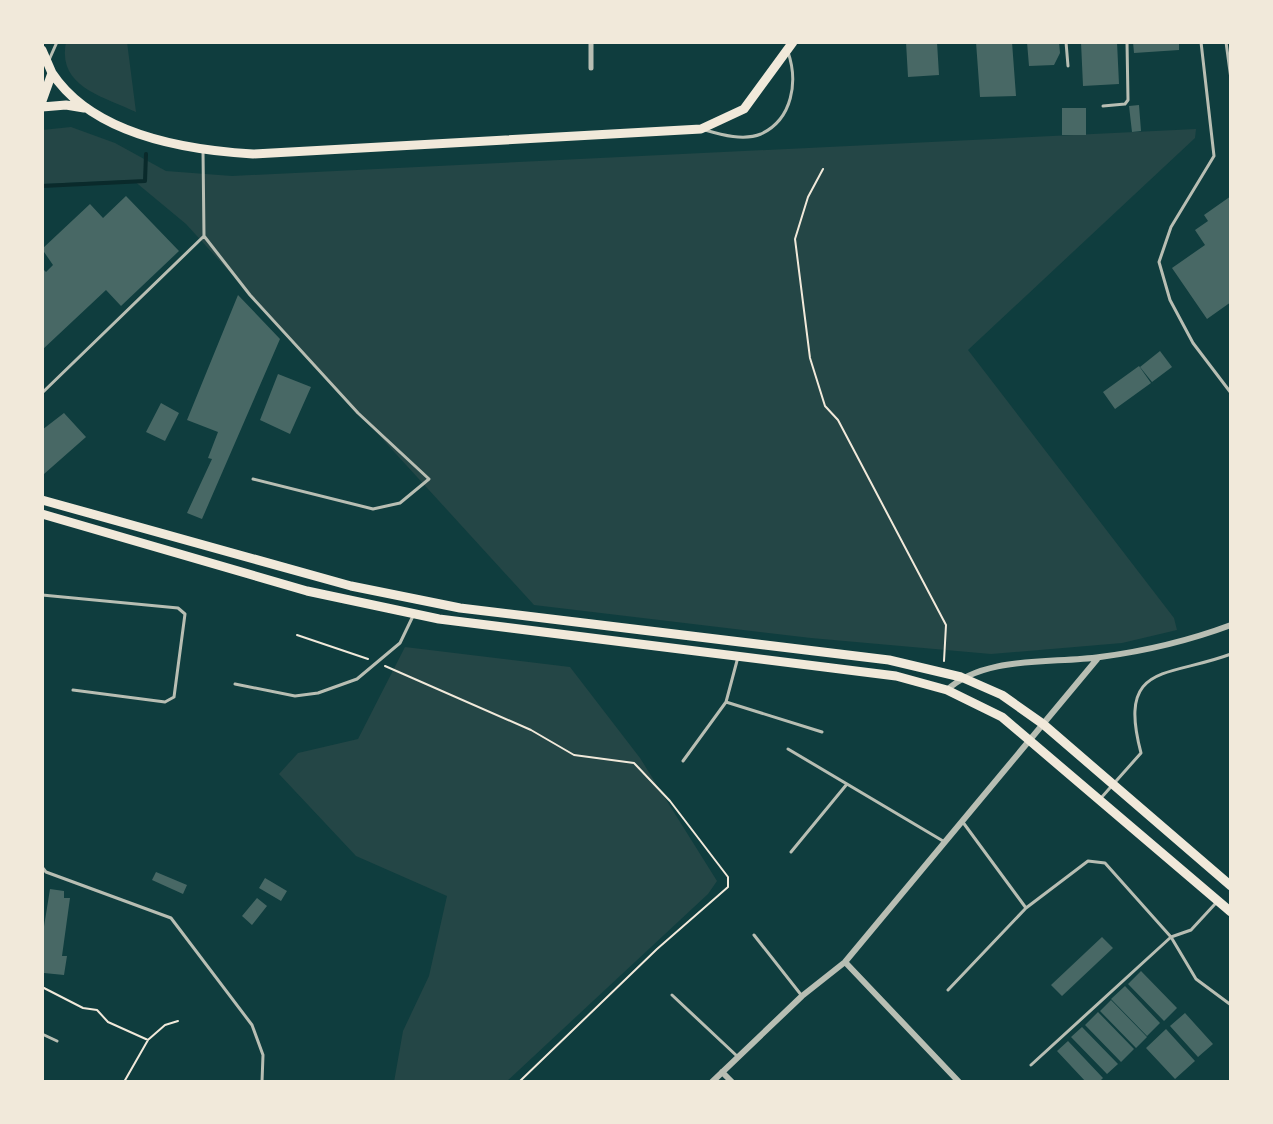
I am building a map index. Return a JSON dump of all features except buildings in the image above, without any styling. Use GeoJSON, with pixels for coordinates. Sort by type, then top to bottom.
{"type":"FeatureCollection","features":[{"type":"Feature","properties":{"kind":"main road"},"geometry":{"type":"LineString","coordinates":[[52,73],[42,104],[88,109],[147,135],[203,151],[253,154],[701,129],[744,109],[790,46]]}},
{"type":"Feature","properties":{"kind":"main road"},"geometry":{"type":"LineString","coordinates":[[42,50],[61,87],[88,109]]}},
{"type":"Feature","properties":{"kind":"main road"},"geometry":{"type":"LineString","coordinates":[[42,500],[351,586],[460,608],[889,660],[961,677],[1002,695],[1043,724],[1231,886]]}},
{"type":"Feature","properties":{"kind":"main road"},"geometry":{"type":"LineString","coordinates":[[42,514],[307,591],[414,614],[517,630],[896,676],[947,690],[1002,717],[1101,798],[1231,912]]}},
{"type":"Feature","properties":{"kind":"street"},"geometry":{"type":"LineString","coordinates":[[591,42],[591,68]]}},
{"type":"Feature","properties":{"kind":"street"},"geometry":{"type":"LineString","coordinates":[[947,690],[961,677],[1013,665],[1098,658],[1182,643],[1231,625]]}},
{"type":"Feature","properties":{"kind":"street"},"geometry":{"type":"LineString","coordinates":[[712,1082],[802,996],[845,962],[1028,738],[1098,658]]}},
{"type":"Feature","properties":{"kind":"street"},"geometry":{"type":"LineString","coordinates":[[845,962],[959,1082]]}},
{"type":"Feature","properties":{"kind":"street"},"geometry":{"type":"LineString","coordinates":[[722,1072],[732,1082]]}},
{"type":"Feature","properties":{"kind":"lane"},"geometry":{"type":"LineString","coordinates":[[49,60],[57,42]]}},
{"type":"Feature","properties":{"kind":"lane"},"geometry":{"type":"LineString","coordinates":[[1066,42],[1068,66]]}},
{"type":"Feature","properties":{"kind":"lane"},"geometry":{"type":"LineString","coordinates":[[1103,106],[1125,104],[1128,100],[1127,42]]}},
{"type":"Feature","properties":{"kind":"lane"},"geometry":{"type":"LineString","coordinates":[[1201,42],[1214,156],[1171,227],[1159,262],[1170,300],[1193,343],[1231,393]]}},
{"type":"Feature","properties":{"kind":"lane"},"geometry":{"type":"LineString","coordinates":[[1226,42],[1231,79]]}},
{"type":"Feature","properties":{"kind":"lane"},"geometry":{"type":"LineString","coordinates":[[701,129],[730,137],[760,134],[779,119],[796,85],[790,46]]}},
{"type":"Feature","properties":{"kind":"lane"},"geometry":{"type":"LineString","coordinates":[[203,151],[204,236],[250,295],[358,413],[429,479],[400,503],[373,509],[253,479]]}},
{"type":"Feature","properties":{"kind":"lane"},"geometry":{"type":"LineString","coordinates":[[43,391],[204,236]]}},
{"type":"Feature","properties":{"kind":"lane"},"geometry":{"type":"LineString","coordinates":[[42,595],[178,608],[185,614],[174,697],[165,702],[73,690]]}},
{"type":"Feature","properties":{"kind":"lane"},"geometry":{"type":"LineString","coordinates":[[235,684],[295,696],[318,693],[357,679],[400,643],[414,614]]}},
{"type":"Feature","properties":{"kind":"lane"},"geometry":{"type":"LineString","coordinates":[[1101,798],[1141,753],[1134,715],[1143,684],[1164,671],[1231,654]]}},
{"type":"Feature","properties":{"kind":"lane"},"geometry":{"type":"LineString","coordinates":[[683,761],[726,702],[739,656]]}},
{"type":"Feature","properties":{"kind":"lane"},"geometry":{"type":"LineString","coordinates":[[726,702],[822,732]]}},
{"type":"Feature","properties":{"kind":"lane"},"geometry":{"type":"LineString","coordinates":[[788,749],[943,841]]}},
{"type":"Feature","properties":{"kind":"lane"},"geometry":{"type":"LineString","coordinates":[[791,852],[847,784]]}},
{"type":"Feature","properties":{"kind":"lane"},"geometry":{"type":"LineString","coordinates":[[962,821],[1026,908]]}},
{"type":"Feature","properties":{"kind":"lane"},"geometry":{"type":"LineString","coordinates":[[948,990],[1026,908],[1088,861],[1098,861],[1113,869],[1171,937],[1196,979],[1231,1005]]}},
{"type":"Feature","properties":{"kind":"lane"},"geometry":{"type":"LineString","coordinates":[[43,870],[171,918],[252,1025],[263,1055],[262,1082]]}},
{"type":"Feature","properties":{"kind":"lane"},"geometry":{"type":"LineString","coordinates":[[1031,1065],[1171,937],[1191,930],[1218,901]]}},
{"type":"Feature","properties":{"kind":"lane"},"geometry":{"type":"LineString","coordinates":[[754,935],[802,996]]}},
{"type":"Feature","properties":{"kind":"lane"},"geometry":{"type":"LineString","coordinates":[[672,995],[738,1057]]}},
{"type":"Feature","properties":{"kind":"lane"},"geometry":{"type":"LineString","coordinates":[[42,1034],[57,1041]]}},
{"type":"Feature","properties":{"kind":"path"},"geometry":{"type":"LineString","coordinates":[[823,169],[808,197],[795,239],[810,358],[825,406],[838,420],[946,625],[945,672]]}},
{"type":"Feature","properties":{"kind":"path"},"geometry":{"type":"LineString","coordinates":[[297,635],[378,663],[531,730],[574,755],[634,763],[670,801],[728,877],[728,887],[657,949],[519,1082]]}},
{"type":"Feature","properties":{"kind":"path"},"geometry":{"type":"LineString","coordinates":[[42,987],[83,1008],[97,1010],[108,1022],[148,1040]]}},
{"type":"Feature","properties":{"kind":"path"},"geometry":{"type":"LineString","coordinates":[[124,1082],[148,1040],[165,1025],[178,1021]]}},
{"type":"Feature","properties":{"kind":"shaded area"},"geometry":{"type":"Polygon","coordinates":[[[66,42],[127,42],[136,112],[97,95],[75,80],[68,70],[66,42]]]}},
{"type":"Feature","properties":{"kind":"shaded area"},"geometry":{"type":"Polygon","coordinates":[[[71,127],[115,143],[166,171],[232,176],[1196,129],[1195,138],[968,350],[1174,618],[1177,630],[1122,643],[991,654],[811,638],[534,605],[186,224],[133,180],[42,184],[42,130],[71,127]]]}},
{"type":"Feature","properties":{"kind":"shaded area"},"geometry":{"type":"Polygon","coordinates":[[[405,647],[570,667],[640,758],[717,881],[708,894],[506,1082],[394,1082],[403,1031],[429,976],[447,896],[356,856],[279,774],[298,753],[358,739],[405,647]]]}},
{"type":"Feature","properties":{"kind":"waterway"},"geometry":{"type":"LineString","coordinates":[[42,186],[145,181],[146,154]]}}]}
